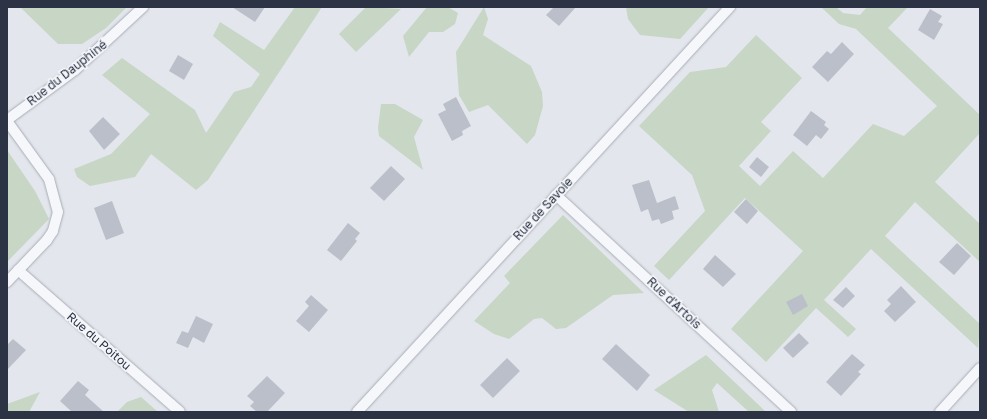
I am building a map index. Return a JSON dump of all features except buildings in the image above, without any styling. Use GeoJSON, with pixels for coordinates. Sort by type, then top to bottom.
{"type":"FeatureCollection","features":[{"type":"Feature","properties":{"kind":"street","name":"Rue du Dauphiné"},"geometry":{"type":"LineString","coordinates":[[7,120],[75,70],[143,7]]}},
{"type":"Feature","properties":{"kind":"street","name":"Rue de Savoie"},"geometry":{"type":"LineString","coordinates":[[357,412],[730,7]]}},
{"type":"Feature","properties":{"kind":"street"},"geometry":{"type":"LineString","coordinates":[[7,120],[49,179],[55,195],[58,212],[54,231],[7,282]]}},
{"type":"Feature","properties":{"kind":"street","name":"Rue d'Artois"},"geometry":{"type":"LineString","coordinates":[[556,195],[791,412]]}},
{"type":"Feature","properties":{"kind":"street","name":"Rue du Poitou"},"geometry":{"type":"LineString","coordinates":[[18,270],[180,412]]}},
{"type":"Feature","properties":{"kind":"street"},"geometry":{"type":"LineString","coordinates":[[940,412],[980,368]]}},
{"type":"Feature","properties":{"kind":"green space"},"geometry":{"type":"Polygon","coordinates":[[[20,7],[127,7],[106,28],[82,44],[58,44],[20,7]]]}},
{"type":"Feature","properties":{"kind":"green space"},"geometry":{"type":"Polygon","coordinates":[[[295,7],[322,7],[208,180],[196,190],[151,154],[135,177],[90,186],[77,177],[74,169],[111,154],[150,114],[102,75],[122,58],[195,110],[206,133],[234,92],[251,87],[260,74],[213,36],[220,22],[264,50],[295,7]]]}},
{"type":"Feature","properties":{"kind":"green space"},"geometry":{"type":"Polygon","coordinates":[[[366,7],[401,9],[356,52],[339,34],[366,7]]]}},
{"type":"Feature","properties":{"kind":"green space"},"geometry":{"type":"Polygon","coordinates":[[[427,7],[448,7],[458,13],[455,24],[443,32],[429,32],[409,57],[403,36],[427,7]]]}},
{"type":"Feature","properties":{"kind":"green space"},"geometry":{"type":"Polygon","coordinates":[[[484,7],[488,19],[483,35],[531,66],[542,92],[543,106],[535,135],[527,144],[488,105],[469,112],[459,95],[456,52],[484,7]]]}},
{"type":"Feature","properties":{"kind":"green space"},"geometry":{"type":"Polygon","coordinates":[[[626,7],[709,7],[680,39],[640,35],[628,19],[626,7]]]}},
{"type":"Feature","properties":{"kind":"green space"},"geometry":{"type":"Polygon","coordinates":[[[821,7],[836,7],[843,13],[860,15],[867,7],[908,7],[888,28],[980,115],[980,133],[935,182],[980,224],[980,262],[915,202],[885,236],[980,324],[978,348],[871,249],[824,300],[856,329],[848,337],[816,308],[766,362],[731,329],[803,251],[745,198],[669,280],[654,266],[705,211],[692,175],[639,126],[690,72],[726,67],[756,35],[802,78],[761,122],[771,131],[739,166],[760,186],[793,151],[823,178],[873,124],[904,136],[937,106],[856,29],[839,24],[821,7]]]}},
{"type":"Feature","properties":{"kind":"green space"},"geometry":{"type":"Polygon","coordinates":[[[381,104],[395,104],[423,120],[414,137],[423,170],[379,136],[378,128],[381,104]]]}},
{"type":"Feature","properties":{"kind":"green space"},"geometry":{"type":"Polygon","coordinates":[[[7,150],[35,191],[49,219],[7,262],[7,150]]]}},
{"type":"Feature","properties":{"kind":"green space"},"geometry":{"type":"Polygon","coordinates":[[[563,215],[644,293],[613,295],[566,328],[556,329],[542,318],[534,319],[509,339],[494,334],[474,321],[510,283],[504,276],[563,215]]]}},
{"type":"Feature","properties":{"kind":"green space"},"geometry":{"type":"Polygon","coordinates":[[[706,355],[766,412],[749,412],[717,383],[712,390],[719,412],[689,412],[654,390],[706,355]]]}},
{"type":"Feature","properties":{"kind":"green space"},"geometry":{"type":"Polygon","coordinates":[[[40,392],[29,412],[7,412],[7,404],[40,392]]]}},
{"type":"Feature","properties":{"kind":"green space"},"geometry":{"type":"Polygon","coordinates":[[[141,397],[158,412],[117,412],[127,402],[141,397]]]}}]}
